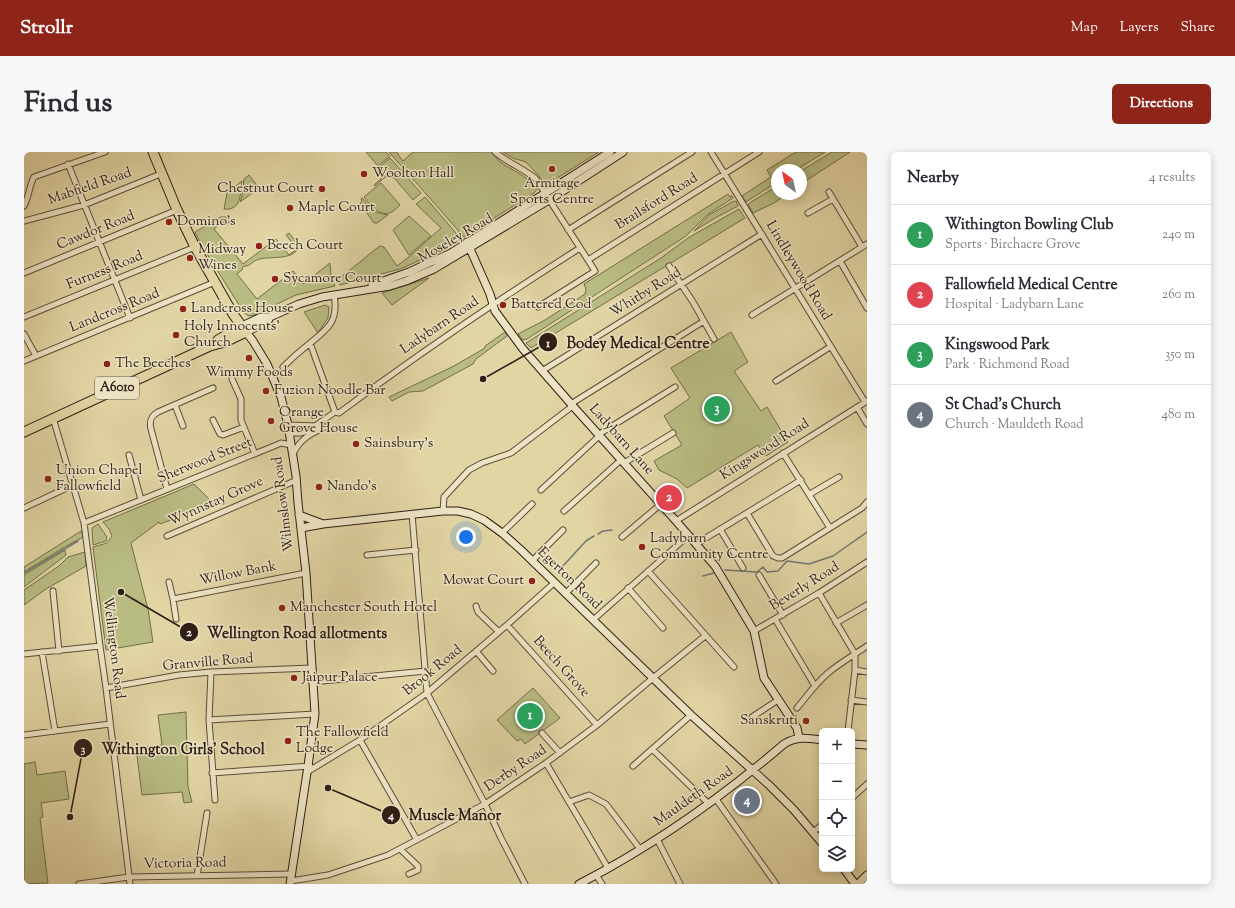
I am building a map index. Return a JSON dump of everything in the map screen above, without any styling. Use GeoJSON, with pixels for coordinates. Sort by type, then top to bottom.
{"type":"FeatureCollection","features":[{"type":"Feature","properties":{"kind":"highway","name":"Wilmslow Road"},"geometry":{"type":"LineString","coordinates":[[154,152],[195,247],[244,329]]}},
{"type":"Feature","properties":{"kind":"highway","name":"A6010"},"geometry":{"type":"LineString","coordinates":[[24,432],[210,346],[224,336],[244,329]]}},
{"type":"Feature","properties":{"kind":"street"},"geometry":{"type":"LineString","coordinates":[[24,206],[28,199],[31,182],[34,177],[105,152]]}},
{"type":"Feature","properties":{"kind":"street"},"geometry":{"type":"LineString","coordinates":[[495,152],[536,179],[595,271],[538,307]]}},
{"type":"Feature","properties":{"kind":"street","name":"Moseley Road"},"geometry":{"type":"LineString","coordinates":[[547,197],[610,152]]}},
{"type":"Feature","properties":{"kind":"street","name":"Moseley Road"},"geometry":{"type":"LineString","coordinates":[[244,329],[268,321],[270,317],[299,304],[356,291],[409,272],[468,245],[622,152]]}},
{"type":"Feature","properties":{"kind":"street"},"geometry":{"type":"LineString","coordinates":[[568,230],[692,152]]}},
{"type":"Feature","properties":{"kind":"street","name":"Lindleywood Road"},"geometry":{"type":"LineString","coordinates":[[711,152],[830,347],[866,401]]}},
{"type":"Feature","properties":{"kind":"street","name":"Brailsford Road"},"geometry":{"type":"LineString","coordinates":[[588,260],[759,152]]}},
{"type":"Feature","properties":{"kind":"street"},"geometry":{"type":"LineString","coordinates":[[68,164],[130,318]]}},
{"type":"Feature","properties":{"kind":"street","name":"Mabfield Road"},"geometry":{"type":"LineString","coordinates":[[24,221],[84,205],[163,173]]}},
{"type":"Feature","properties":{"kind":"street"},"geometry":{"type":"LineString","coordinates":[[752,315],[865,246],[829,192]]}},
{"type":"Feature","properties":{"kind":"street"},"geometry":{"type":"LineString","coordinates":[[808,213],[833,198]]}},
{"type":"Feature","properties":{"kind":"street","name":"Cawdor Road"},"geometry":{"type":"LineString","coordinates":[[24,274],[178,210]]}},
{"type":"Feature","properties":{"kind":"street","name":"Whitby Road"},"geometry":{"type":"LineString","coordinates":[[542,371],[762,234]]}},
{"type":"Feature","properties":{"kind":"street","name":"Ladybarn Lane"},"geometry":{"type":"LineString","coordinates":[[468,245],[490,294],[495,311],[523,349],[715,566],[754,631],[764,678],[797,728],[799,738]]}},
{"type":"Feature","properties":{"kind":"street","name":"Furness Road"},"geometry":{"type":"LineString","coordinates":[[24,317],[195,247]]}},
{"type":"Feature","properties":{"kind":"street","name":"Ladybarn Road"},"geometry":{"type":"LineString","coordinates":[[316,426],[335,412],[338,413],[414,358],[523,284],[580,248]]}},
{"type":"Feature","properties":{"kind":"street"},"geometry":{"type":"LineString","coordinates":[[840,261],[867,308]]}},
{"type":"Feature","properties":{"kind":"street"},"geometry":{"type":"LineString","coordinates":[[669,266],[714,339]]}},
{"type":"Feature","properties":{"kind":"street","name":"Landcross Road"},"geometry":{"type":"LineString","coordinates":[[24,361],[215,282]]}},
{"type":"Feature","properties":{"kind":"street"},"geometry":{"type":"LineString","coordinates":[[283,367],[325,331],[333,320],[336,305],[334,295]]}},
{"type":"Feature","properties":{"kind":"street"},"geometry":{"type":"LineString","coordinates":[[443,511],[444,497],[469,470],[482,463],[511,453],[570,408],[574,402],[704,321]]}},
{"type":"Feature","properties":{"kind":"street","name":"Wilmslow Road"},"geometry":{"type":"LineString","coordinates":[[244,329],[253,341],[273,376],[281,397],[289,429],[297,480],[299,515],[306,573],[315,714],[291,880]]}},
{"type":"Feature","properties":{"kind":"street"},"geometry":{"type":"LineString","coordinates":[[24,334],[36,356]]}},
{"type":"Feature","properties":{"kind":"street"},"geometry":{"type":"LineString","coordinates":[[310,343],[335,412]]}},
{"type":"Feature","properties":{"kind":"street"},"geometry":{"type":"LineString","coordinates":[[776,381],[830,347]]}},
{"type":"Feature","properties":{"kind":"street"},"geometry":{"type":"LineString","coordinates":[[232,379],[241,399],[241,414],[244,426],[255,454]]}},
{"type":"Feature","properties":{"kind":"street"},"geometry":{"type":"LineString","coordinates":[[541,490],[601,433],[675,386]]}},
{"type":"Feature","properties":{"kind":"street"},"geometry":{"type":"LineString","coordinates":[[167,489],[150,420],[153,415],[213,388]]}},
{"type":"Feature","properties":{"kind":"street","name":"Kingswood Road"},"geometry":{"type":"LineString","coordinates":[[676,521],[866,401]]}},
{"type":"Feature","properties":{"kind":"street"},"geometry":{"type":"LineString","coordinates":[[175,406],[183,426]]}},
{"type":"Feature","properties":{"kind":"street"},"geometry":{"type":"LineString","coordinates":[[857,407],[867,424]]}},
{"type":"Feature","properties":{"kind":"street","name":"Wellington Road"},"geometry":{"type":"LineString","coordinates":[[53,418],[84,523],[130,884]]}},
{"type":"Feature","properties":{"kind":"street"},"geometry":{"type":"LineString","coordinates":[[213,420],[220,434],[223,435],[244,426]]}},
{"type":"Feature","properties":{"kind":"street"},"geometry":{"type":"LineString","coordinates":[[289,429],[316,426],[325,427]]}},
{"type":"Feature","properties":{"kind":"street"},"geometry":{"type":"LineString","coordinates":[[289,429],[300,433],[325,427]]}},
{"type":"Feature","properties":{"kind":"street"},"geometry":{"type":"LineString","coordinates":[[293,454],[302,439],[325,427]]}},
{"type":"Feature","properties":{"kind":"street"},"geometry":{"type":"LineString","coordinates":[[564,511],[622,462],[673,433]]}},
{"type":"Feature","properties":{"kind":"street","name":"Sherwood Street"},"geometry":{"type":"LineString","coordinates":[[84,523],[240,458],[255,454],[281,443],[291,445]]}},
{"type":"Feature","properties":{"kind":"street"},"geometry":{"type":"LineString","coordinates":[[783,453],[830,528]]}},
{"type":"Feature","properties":{"kind":"street"},"geometry":{"type":"LineString","coordinates":[[129,455],[141,500]]}},
{"type":"Feature","properties":{"kind":"street"},"geometry":{"type":"LineString","coordinates":[[810,494],[839,477]]}},
{"type":"Feature","properties":{"kind":"street","name":"Wynnstay Grove"},"geometry":{"type":"LineString","coordinates":[[167,536],[297,480]]}},
{"type":"Feature","properties":{"kind":"street"},"geometry":{"type":"LineString","coordinates":[[696,544],[801,480]]}},
{"type":"Feature","properties":{"kind":"street"},"geometry":{"type":"LineString","coordinates":[[24,508],[73,485]]}},
{"type":"Feature","properties":{"kind":"street"},"geometry":{"type":"LineString","coordinates":[[746,513],[773,556],[782,558],[862,508],[867,502]]}},
{"type":"Feature","properties":{"kind":"street"},"geometry":{"type":"LineString","coordinates":[[502,533],[532,504]]}},
{"type":"Feature","properties":{"kind":"street"},"geometry":{"type":"LineString","coordinates":[[622,537],[661,504]]}},
{"type":"Feature","properties":{"kind":"street","name":"Egerton Road"},"geometry":{"type":"LineString","coordinates":[[301,528],[323,524],[443,511],[458,511],[478,517],[502,533],[532,561],[653,678],[794,810],[819,838]]}},
{"type":"Feature","properties":{"kind":"street"},"geometry":{"type":"LineString","coordinates":[[412,514],[427,693],[526,884]]}},
{"type":"Feature","properties":{"kind":"street","name":"Egerton Road"},"geometry":{"type":"LineString","coordinates":[[299,515],[323,524]]}},
{"type":"Feature","properties":{"kind":"street"},"geometry":{"type":"LineString","coordinates":[[720,529],[743,568]]}},
{"type":"Feature","properties":{"kind":"street"},"geometry":{"type":"LineString","coordinates":[[532,561],[563,530]]}},
{"type":"Feature","properties":{"kind":"street"},"geometry":{"type":"LineString","coordinates":[[593,620],[689,535]]}},
{"type":"Feature","properties":{"kind":"street"},"geometry":{"type":"LineString","coordinates":[[371,548],[369,554],[416,550]]}},
{"type":"Feature","properties":{"kind":"street","name":"Beverly Road"},"geometry":{"type":"LineString","coordinates":[[754,631],[783,615],[867,562]]}},
{"type":"Feature","properties":{"kind":"street"},"geometry":{"type":"LineString","coordinates":[[565,594],[596,563]]}},
{"type":"Feature","properties":{"kind":"street"},"geometry":{"type":"LineString","coordinates":[[648,571],[734,667]]}},
{"type":"Feature","properties":{"kind":"street","name":"Willow Bank"},"geometry":{"type":"LineString","coordinates":[[174,599],[306,573]]}},
{"type":"Feature","properties":{"kind":"street"},"geometry":{"type":"LineString","coordinates":[[759,575],[783,615]]}},
{"type":"Feature","properties":{"kind":"street"},"geometry":{"type":"LineString","coordinates":[[169,582],[174,599],[176,619]]}},
{"type":"Feature","properties":{"kind":"street","name":"Brook Road"},"geometry":{"type":"LineString","coordinates":[[308,769],[319,766],[360,740],[427,693],[554,583]]}},
{"type":"Feature","properties":{"kind":"street"},"geometry":{"type":"LineString","coordinates":[[628,588],[663,628]]}},
{"type":"Feature","properties":{"kind":"street"},"geometry":{"type":"LineString","coordinates":[[53,591],[59,651]]}},
{"type":"Feature","properties":{"kind":"street"},"geometry":{"type":"LineString","coordinates":[[818,593],[855,654],[855,670],[848,728]]}},
{"type":"Feature","properties":{"kind":"street"},"geometry":{"type":"LineString","coordinates":[[836,623],[867,605]]}},
{"type":"Feature","properties":{"kind":"street"},"geometry":{"type":"LineString","coordinates":[[476,606],[478,612],[499,632]]}},
{"type":"Feature","properties":{"kind":"street"},"geometry":{"type":"LineString","coordinates":[[775,619],[815,686]]}},
{"type":"Feature","properties":{"kind":"street","name":"Beech Grove"},"geometry":{"type":"LineString","coordinates":[[507,625],[597,725]]}},
{"type":"Feature","properties":{"kind":"street","name":"Derby Road"},"geometry":{"type":"LineString","coordinates":[[291,880],[328,875],[388,855],[485,804],[546,763],[597,725],[705,636]]}},
{"type":"Feature","properties":{"kind":"street"},"geometry":{"type":"LineString","coordinates":[[24,654],[100,646]]}},
{"type":"Feature","properties":{"kind":"street"},"geometry":{"type":"LineString","coordinates":[[797,708],[828,673],[867,646]]}},
{"type":"Feature","properties":{"kind":"street"},"geometry":{"type":"LineString","coordinates":[[476,651],[493,672]]}},
{"type":"Feature","properties":{"kind":"street"},"geometry":{"type":"LineString","coordinates":[[42,652],[55,731]]}},
{"type":"Feature","properties":{"kind":"street","name":"Granville Road"},"geometry":{"type":"LineString","coordinates":[[106,688],[179,675],[211,672],[312,668]]}},
{"type":"Feature","properties":{"kind":"street"},"geometry":{"type":"LineString","coordinates":[[855,670],[867,672]]}},
{"type":"Feature","properties":{"kind":"street"},"geometry":{"type":"LineString","coordinates":[[312,682],[426,671]]}},
{"type":"Feature","properties":{"kind":"street"},"geometry":{"type":"LineString","coordinates":[[211,672],[209,720],[215,800]]}},
{"type":"Feature","properties":{"kind":"street"},"geometry":{"type":"LineString","coordinates":[[752,718],[778,700]]}},
{"type":"Feature","properties":{"kind":"street"},"geometry":{"type":"LineString","coordinates":[[852,700],[867,702]]}},
{"type":"Feature","properties":{"kind":"street"},"geometry":{"type":"LineString","coordinates":[[209,720],[315,714]]}},
{"type":"Feature","properties":{"kind":"street"},"geometry":{"type":"LineString","coordinates":[[633,766],[692,715]]}},
{"type":"Feature","properties":{"kind":"street"},"geometry":{"type":"LineString","coordinates":[[24,735],[110,724]]}},
{"type":"Feature","properties":{"kind":"street"},"geometry":{"type":"LineString","coordinates":[[542,733],[560,753]]}},
{"type":"Feature","properties":{"kind":"street"},"geometry":{"type":"LineString","coordinates":[[799,738],[819,740]]}},
{"type":"Feature","properties":{"kind":"street","name":"Mauldeth Road"},"geometry":{"type":"LineString","coordinates":[[579,884],[657,839],[709,804],[753,771],[784,744],[790,740],[799,738]]}},
{"type":"Feature","properties":{"kind":"street"},"geometry":{"type":"LineString","coordinates":[[360,740],[416,840]]}},
{"type":"Feature","properties":{"kind":"street"},"geometry":{"type":"LineString","coordinates":[[855,744],[867,745]]}},
{"type":"Feature","properties":{"kind":"street"},"geometry":{"type":"LineString","coordinates":[[652,749],[709,804]]}},
{"type":"Feature","properties":{"kind":"street"},"geometry":{"type":"LineString","coordinates":[[546,763],[608,868]]}},
{"type":"Feature","properties":{"kind":"street"},"geometry":{"type":"LineString","coordinates":[[212,773],[308,769]]}},
{"type":"Feature","properties":{"kind":"street"},"geometry":{"type":"LineString","coordinates":[[855,795],[867,784]]}},
{"type":"Feature","properties":{"kind":"street"},"geometry":{"type":"LineString","coordinates":[[570,802],[588,795],[606,804],[640,849]]}},
{"type":"Feature","properties":{"kind":"street"},"geometry":{"type":"LineString","coordinates":[[716,798],[776,884]]}},
{"type":"Feature","properties":{"kind":"street"},"geometry":{"type":"LineString","coordinates":[[197,876],[207,813]]}},
{"type":"Feature","properties":{"kind":"street"},"geometry":{"type":"LineString","coordinates":[[814,832],[819,827]]}},
{"type":"Feature","properties":{"kind":"street"},"geometry":{"type":"LineString","coordinates":[[657,839],[680,884]]}},
{"type":"Feature","properties":{"kind":"street"},"geometry":{"type":"LineString","coordinates":[[400,849],[418,866],[418,870],[409,874]]}},
{"type":"Feature","properties":{"kind":"street"},"geometry":{"type":"LineString","coordinates":[[846,872],[855,884]]}},
{"type":"Feature","properties":{"kind":"street"},"geometry":{"type":"LineString","coordinates":[[596,875],[602,884]]}},
{"type":"Feature","properties":{"kind":"street","name":"Victoria Road"},"geometry":{"type":"LineString","coordinates":[[79,884],[129,877],[197,876],[291,880]]}},
{"type":"Feature","properties":{"kind":"street"},"geometry":{"type":"LineString","coordinates":[[858,884],[867,876]]}},
{"type":"Feature","properties":{"kind":"green space"},"geometry":{"type":"Polygon","coordinates":[[[366,152],[386,152],[390,156],[378,166],[366,152]]]}},
{"type":"Feature","properties":{"kind":"green space"},"geometry":{"type":"Polygon","coordinates":[[[389,152],[397,152],[403,161],[413,152],[491,152],[500,162],[525,177],[537,189],[534,193],[464,237],[389,152]]]}},
{"type":"Feature","properties":{"kind":"green space","name":"Armitage Sports Centre"},"geometry":{"type":"Polygon","coordinates":[[[503,152],[599,152],[546,185],[526,162],[513,158],[503,152]]]}},
{"type":"Feature","properties":{"kind":"green space"},"geometry":{"type":"Polygon","coordinates":[[[796,152],[825,152],[806,164],[777,164],[796,152]]]}},
{"type":"Feature","properties":{"kind":"green space"},"geometry":{"type":"Polygon","coordinates":[[[832,152],[850,152],[807,180],[807,167],[832,152]]]}},
{"type":"Feature","properties":{"kind":"green space"},"geometry":{"type":"Polygon","coordinates":[[[390,158],[421,193],[413,200],[390,173],[375,186],[374,185],[385,175],[379,167],[390,158]]]}},
{"type":"Feature","properties":{"kind":"green space"},"geometry":{"type":"Polygon","coordinates":[[[771,168],[771,177],[767,170],[771,168]]]}},
{"type":"Feature","properties":{"kind":"green space"},"geometry":{"type":"Polygon","coordinates":[[[249,175],[259,188],[240,202],[244,179],[249,175]]]}},
{"type":"Feature","properties":{"kind":"green space"},"geometry":{"type":"Polygon","coordinates":[[[771,177],[771,186],[746,202],[742,196],[771,177]]]}},
{"type":"Feature","properties":{"kind":"green space"},"geometry":{"type":"Polygon","coordinates":[[[242,181],[240,196],[237,204],[230,209],[224,209],[227,193],[242,181]]]}},
{"type":"Feature","properties":{"kind":"green space"},"geometry":{"type":"Polygon","coordinates":[[[381,183],[400,205],[392,212],[379,212],[369,204],[364,197],[381,183]]]}},
{"type":"Feature","properties":{"kind":"green space"},"geometry":{"type":"Polygon","coordinates":[[[771,190],[771,200],[778,200],[753,213],[748,204],[771,190]]]}},
{"type":"Feature","properties":{"kind":"green space"},"geometry":{"type":"Polygon","coordinates":[[[728,194],[733,198],[708,214],[686,236],[527,339],[523,340],[518,334],[545,320],[585,294],[586,289],[584,284],[728,194]]]}},
{"type":"Feature","properties":{"kind":"green space"},"geometry":{"type":"Polygon","coordinates":[[[425,197],[461,239],[400,269],[340,285],[340,278],[380,246],[384,247],[397,266],[441,228],[416,204],[425,197]]]}},
{"type":"Feature","properties":{"kind":"green space"},"geometry":{"type":"Polygon","coordinates":[[[362,198],[375,212],[388,215],[377,223],[374,223],[360,203],[362,198]]]}},
{"type":"Feature","properties":{"kind":"green space"},"geometry":{"type":"Polygon","coordinates":[[[736,201],[738,206],[694,231],[709,215],[736,201]]]}},
{"type":"Feature","properties":{"kind":"green space"},"geometry":{"type":"Polygon","coordinates":[[[739,209],[745,218],[531,348],[526,343],[661,258],[688,238],[739,209]]]}},
{"type":"Feature","properties":{"kind":"green space"},"geometry":{"type":"Polygon","coordinates":[[[409,216],[431,236],[409,255],[393,230],[409,216]]]}},
{"type":"Feature","properties":{"kind":"green space"},"geometry":{"type":"Polygon","coordinates":[[[221,217],[226,217],[230,222],[226,224],[222,222],[214,229],[243,264],[276,239],[289,255],[297,249],[286,235],[289,233],[299,245],[297,250],[293,254],[288,256],[258,260],[244,266],[242,268],[243,269],[237,274],[257,299],[293,271],[303,284],[330,263],[331,275],[335,286],[296,295],[254,315],[249,316],[244,313],[202,246],[195,232],[221,217]]]}},
{"type":"Feature","properties":{"kind":"green space"},"geometry":{"type":"Polygon","coordinates":[[[429,278],[392,305],[382,293],[429,278]]]}},
{"type":"Feature","properties":{"kind":"green space"},"geometry":{"type":"Polygon","coordinates":[[[325,305],[329,307],[328,318],[318,333],[304,312],[325,305]]]}},
{"type":"Feature","properties":{"kind":"green space"},"geometry":{"type":"Polygon","coordinates":[[[505,332],[507,336],[476,359],[473,364],[423,391],[409,392],[392,401],[389,397],[454,366],[485,348],[485,346],[505,332]]]}},
{"type":"Feature","properties":{"kind":"green space"},"geometry":{"type":"Polygon","coordinates":[[[731,332],[748,362],[734,371],[761,411],[767,407],[788,442],[766,456],[758,445],[687,488],[677,479],[659,470],[654,461],[682,445],[664,416],[690,398],[671,368],[731,332]]]}},
{"type":"Feature","properties":{"kind":"green space"},"geometry":{"type":"Polygon","coordinates":[[[194,484],[214,504],[160,524],[159,522],[131,543],[148,609],[153,642],[106,650],[93,547],[107,543],[112,536],[109,529],[103,522],[194,484]]]}},
{"type":"Feature","properties":{"kind":"green space"},"geometry":{"type":"Polygon","coordinates":[[[98,524],[107,537],[106,541],[93,545],[92,528],[98,524]]]}},
{"type":"Feature","properties":{"kind":"green space"},"geometry":{"type":"Polygon","coordinates":[[[81,531],[83,537],[24,572],[24,567],[81,531]]]}},
{"type":"Feature","properties":{"kind":"green space"},"geometry":{"type":"Polygon","coordinates":[[[65,550],[66,555],[24,587],[24,575],[65,550]]]}},
{"type":"Feature","properties":{"kind":"green space"},"geometry":{"type":"Polygon","coordinates":[[[85,552],[86,566],[46,589],[24,605],[24,590],[59,566],[68,557],[85,552]]]}},
{"type":"Feature","properties":{"kind":"green space"},"geometry":{"type":"Polygon","coordinates":[[[533,688],[560,718],[525,744],[521,739],[517,741],[497,720],[533,688]]]}},
{"type":"Feature","properties":{"kind":"green space"},"geometry":{"type":"Polygon","coordinates":[[[186,712],[188,787],[192,802],[184,803],[182,792],[142,795],[136,748],[162,745],[158,715],[186,712]]]}},
{"type":"Feature","properties":{"kind":"green space"},"geometry":{"type":"Polygon","coordinates":[[[35,762],[37,775],[65,771],[69,799],[41,803],[43,817],[40,818],[48,883],[24,884],[24,764],[35,762]]]}},
{"type":"Feature","properties":{"kind":"waterway"},"geometry":{"type":"LineString","coordinates":[[598,534],[603,531],[612,530]]}},
{"type":"Feature","properties":{"kind":"waterway"},"geometry":{"type":"LineString","coordinates":[[725,570],[757,572],[763,567],[767,572],[778,571],[787,561],[809,564],[833,556],[867,532]]}},
{"type":"Feature","properties":{"kind":"waterway"},"geometry":{"type":"LineString","coordinates":[[562,567],[586,541],[594,536]]}},
{"type":"Feature","properties":{"kind":"waterway"},"geometry":{"type":"LineString","coordinates":[[24,573],[78,541]]}},
{"type":"Feature","properties":{"kind":"waterway"},"geometry":{"type":"LineString","coordinates":[[703,576],[714,573]]}},
{"type":"Feature","properties":{"kind":"place","name":"Armitage Sports Centre"},"geometry":{"type":"Point","coordinates":[552,169]}},
{"type":"Feature","properties":{"kind":"place","name":"Woolton Hall"},"geometry":{"type":"Point","coordinates":[364,174]}},
{"type":"Feature","properties":{"kind":"place","name":"Chestnut Court"},"geometry":{"type":"Point","coordinates":[322,189]}},
{"type":"Feature","properties":{"kind":"place","name":"Maple Court"},"geometry":{"type":"Point","coordinates":[290,208]}},
{"type":"Feature","properties":{"kind":"place","name":"Domino's"},"geometry":{"type":"Point","coordinates":[169,222]}},
{"type":"Feature","properties":{"kind":"place","name":"Beech Court"},"geometry":{"type":"Point","coordinates":[259,246]}},
{"type":"Feature","properties":{"kind":"place","name":"Midway Wines"},"geometry":{"type":"Point","coordinates":[190,258]}},
{"type":"Feature","properties":{"kind":"place","name":"Sycamore Court"},"geometry":{"type":"Point","coordinates":[275,279]}},
{"type":"Feature","properties":{"kind":"place","name":"Battered Cod"},"geometry":{"type":"Point","coordinates":[503,305]}},
{"type":"Feature","properties":{"kind":"place","name":"Landcross House"},"geometry":{"type":"Point","coordinates":[183,309]}},
{"type":"Feature","properties":{"kind":"place","name":"Holy Innocents' Church"},"geometry":{"type":"Point","coordinates":[176,335]}},
{"type":"Feature","properties":{"kind":"place","name":"Wimmy Foods"},"geometry":{"type":"Point","coordinates":[249,358]}},
{"type":"Feature","properties":{"kind":"place","name":"The Beeches"},"geometry":{"type":"Point","coordinates":[107,364]}},
{"type":"Feature","properties":{"kind":"place","name":"Bodey Medical Centre"},"geometry":{"type":"Point","coordinates":[483,379]}},
{"type":"Feature","properties":{"kind":"place","name":"Fuzion Noodle Bar"},"geometry":{"type":"Point","coordinates":[266,391]}},
{"type":"Feature","properties":{"kind":"place","name":"Kingswood Park"},"geometry":{"type":"Point","coordinates":[717,409]}},
{"type":"Feature","properties":{"kind":"place","name":"Orange Grove House"},"geometry":{"type":"Point","coordinates":[271,421]}},
{"type":"Feature","properties":{"kind":"place","name":"Sainsbury's"},"geometry":{"type":"Point","coordinates":[356,444]}},
{"type":"Feature","properties":{"kind":"place","name":"Union Chapel Fallowfield"},"geometry":{"type":"Point","coordinates":[48,479]}},
{"type":"Feature","properties":{"kind":"place","name":"Nando's"},"geometry":{"type":"Point","coordinates":[319,487]}},
{"type":"Feature","properties":{"kind":"place","name":"Fallowfield Medical Centre"},"geometry":{"type":"Point","coordinates":[669,498]}},
{"type":"Feature","properties":{"kind":"place","name":"Ladybarn Community Centre"},"geometry":{"type":"Point","coordinates":[642,547]}},
{"type":"Feature","properties":{"kind":"place","name":"Mowat Court"},"geometry":{"type":"Point","coordinates":[532,581]}},
{"type":"Feature","properties":{"kind":"place","name":"Wellington Road allotments"},"geometry":{"type":"Point","coordinates":[121,592]}},
{"type":"Feature","properties":{"kind":"place","name":"Manchester South Hotel"},"geometry":{"type":"Point","coordinates":[282,608]}},
{"type":"Feature","properties":{"kind":"place","name":"Jaipur Palace"},"geometry":{"type":"Point","coordinates":[294,678]}},
{"type":"Feature","properties":{"kind":"place","name":"Withington Bowling Club"},"geometry":{"type":"Point","coordinates":[530,716]}},
{"type":"Feature","properties":{"kind":"place","name":"Sanskruti"},"geometry":{"type":"Point","coordinates":[806,721]}},
{"type":"Feature","properties":{"kind":"place","name":"The Fallowfield Lodge"},"geometry":{"type":"Point","coordinates":[288,741]}},
{"type":"Feature","properties":{"kind":"place","name":"Muscle Manor"},"geometry":{"type":"Point","coordinates":[328,788]}},
{"type":"Feature","properties":{"kind":"place","name":"St Chad's Church"},"geometry":{"type":"Point","coordinates":[747,801]}},
{"type":"Feature","properties":{"kind":"place","name":"Withington Girls' School"},"geometry":{"type":"Point","coordinates":[70,817]}}]}
